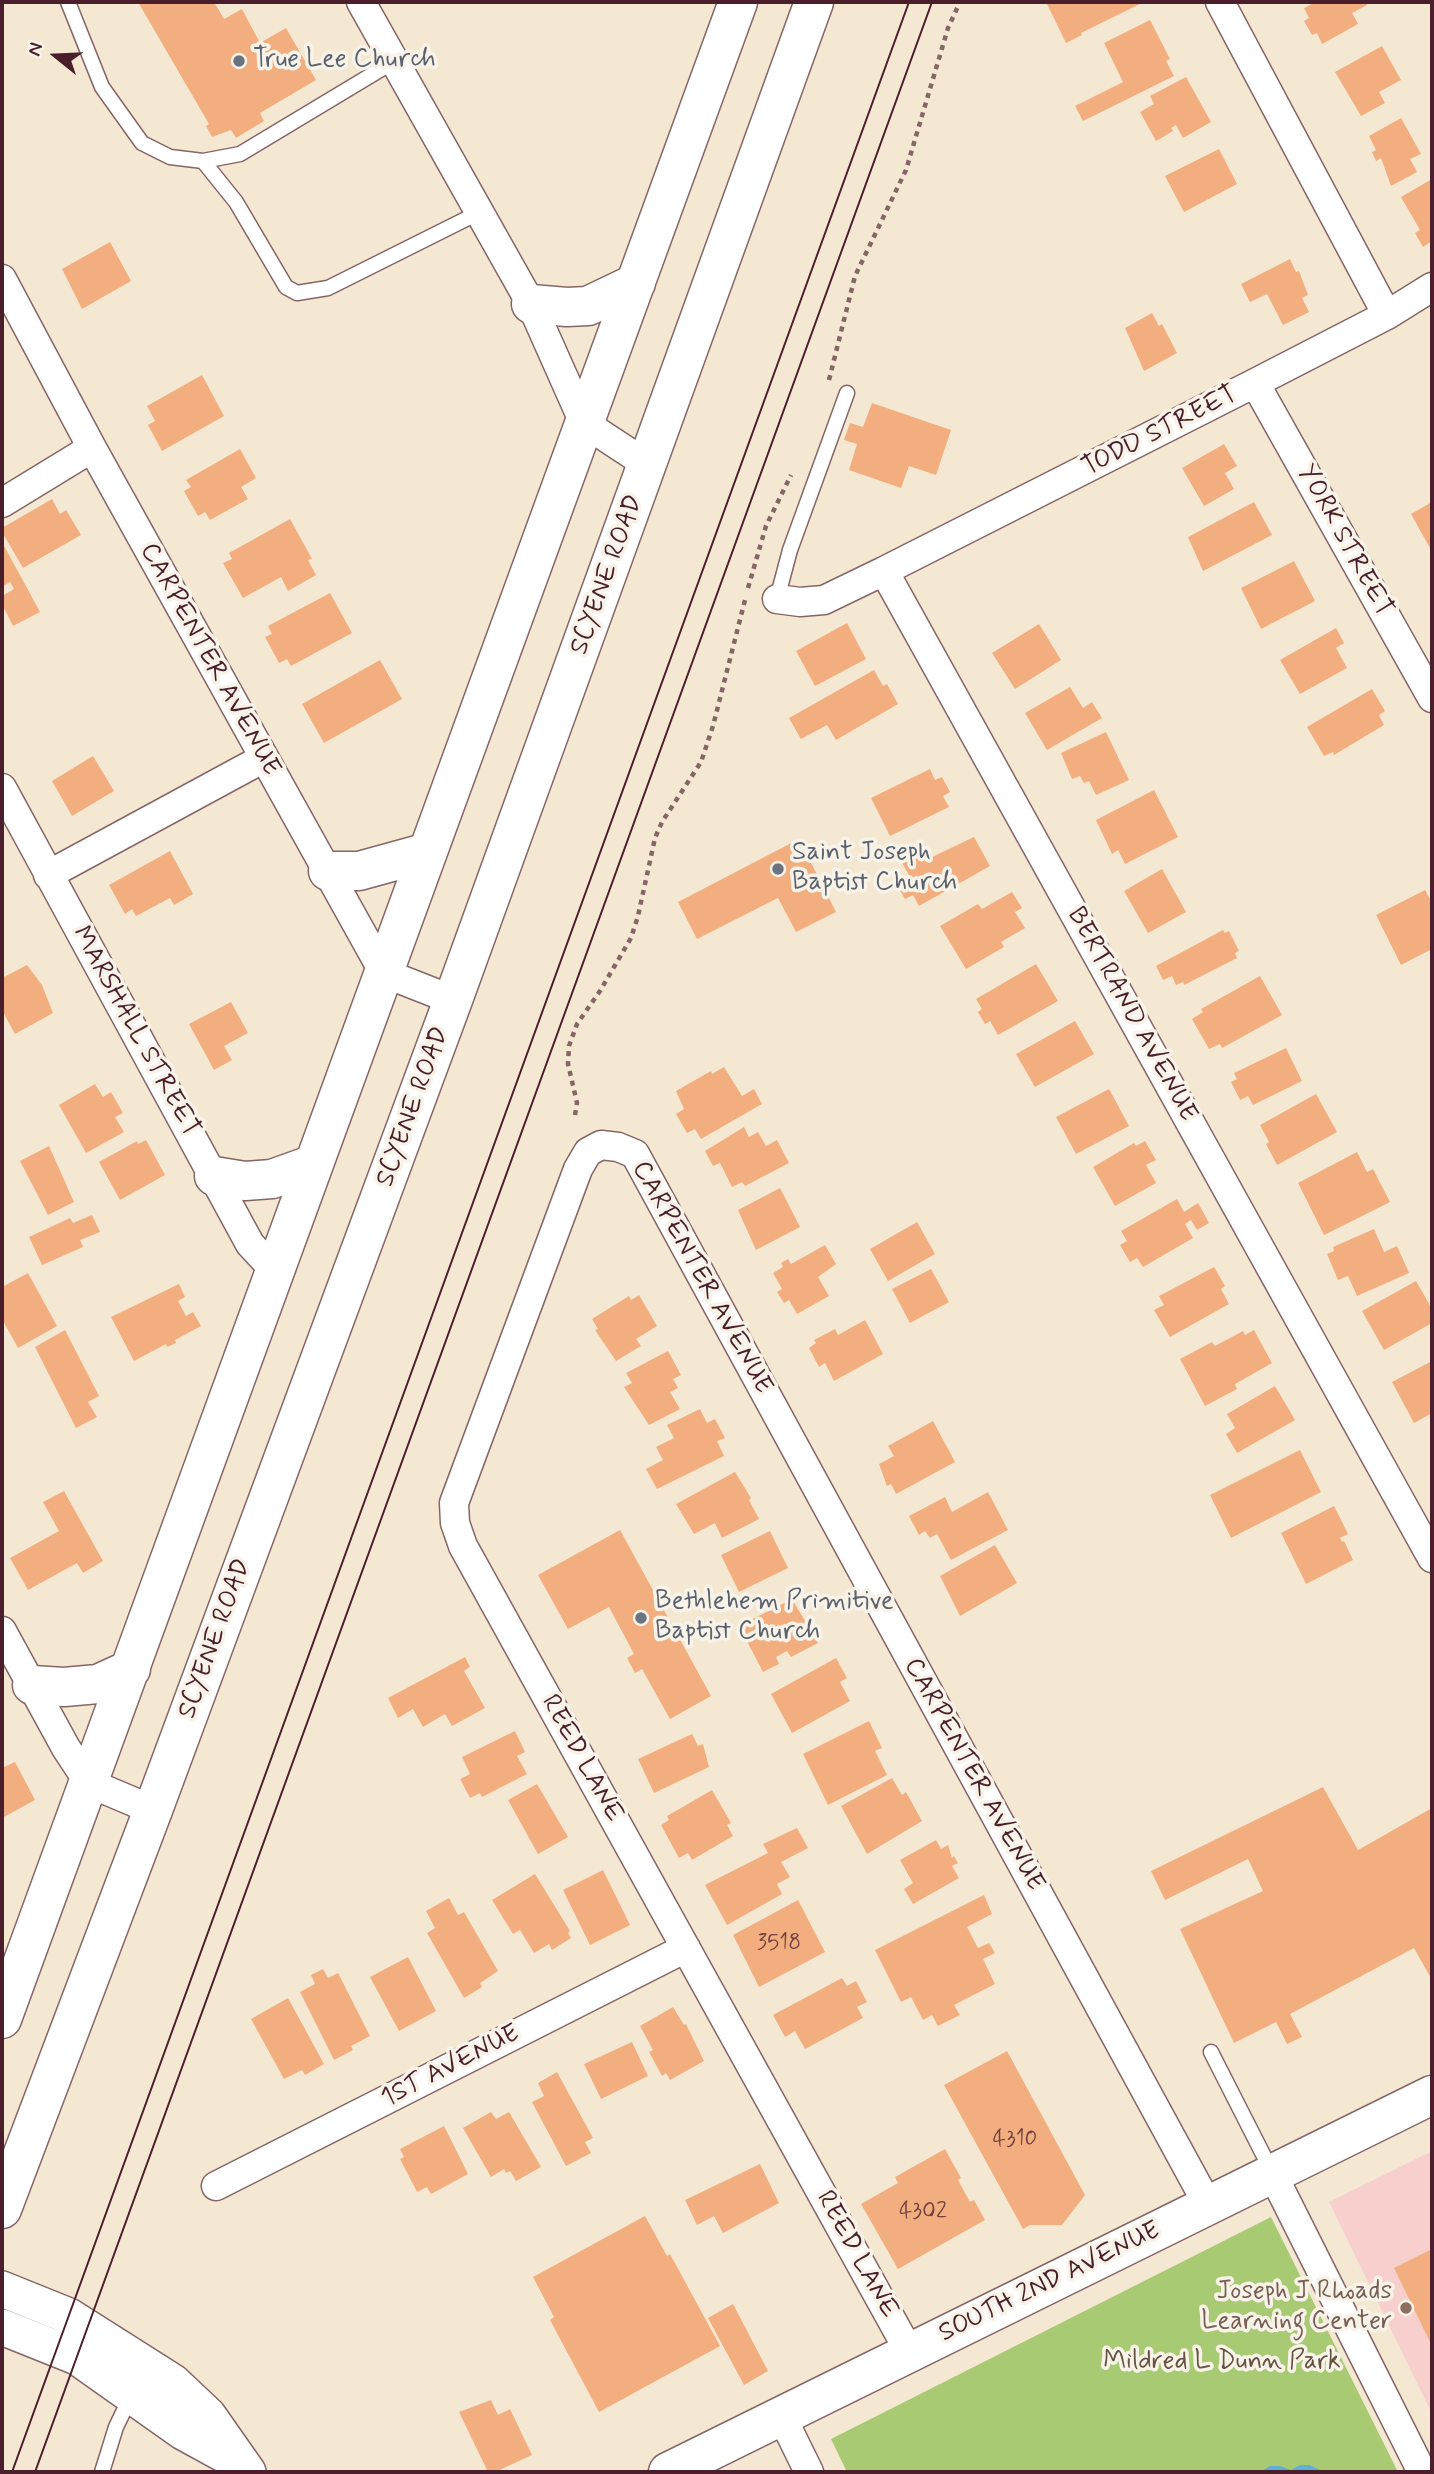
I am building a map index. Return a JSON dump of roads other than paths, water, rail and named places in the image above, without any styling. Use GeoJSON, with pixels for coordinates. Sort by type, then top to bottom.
{"type":"FeatureCollection","features":[{"type":"Feature","properties":{"kind":"main road"},"geometry":{"type":"LineString","coordinates":[[2,2019],[738,2]]}},
{"type":"Feature","properties":{"kind":"main road","name":"SCYENE ROAD"},"geometry":{"type":"LineString","coordinates":[[2,2209],[453,1000],[814,2]]}},
{"type":"Feature","properties":{"kind":"main road"},"geometry":{"type":"LineString","coordinates":[[531,304],[587,306],[636,283]]}},
{"type":"Feature","properties":{"kind":"main road"},"geometry":{"type":"LineString","coordinates":[[328,871],[359,871],[428,852]]}},
{"type":"Feature","properties":{"kind":"main road"},"geometry":{"type":"LineString","coordinates":[[214,1177],[245,1181],[272,1179],[314,1164]]}},
{"type":"Feature","properties":{"kind":"main road"},"geometry":{"type":"LineString","coordinates":[[32,1685],[64,1687],[98,1684],[131,1669]]}},
{"type":"Feature","properties":{"kind":"main road","name":"SOUTH 2ND AVENUE"},"geometry":{"type":"LineString","coordinates":[[668,2472],[708,2458],[781,2416],[1432,2095]]}},
{"type":"Feature","properties":{"kind":"street"},"geometry":{"type":"LineString","coordinates":[[361,2],[531,304],[584,423],[648,465]]}},
{"type":"Feature","properties":{"kind":"street"},"geometry":{"type":"LineString","coordinates":[[1220,2],[1387,315]]}},
{"type":"Feature","properties":{"kind":"street","name":"CARPENTER AVENUE"},"geometry":{"type":"LineString","coordinates":[[2,279],[92,448],[384,973]]}},
{"type":"Feature","properties":{"kind":"street","name":"TODD STREET"},"geometry":{"type":"LineString","coordinates":[[884,571],[1387,315],[1432,287]]}},
{"type":"Feature","properties":{"kind":"street","name":"YORK STREET"},"geometry":{"type":"LineString","coordinates":[[1255,383],[1432,698]]}},
{"type":"Feature","properties":{"kind":"street"},"geometry":{"type":"LineString","coordinates":[[2,503],[92,448]]}},
{"type":"Feature","properties":{"kind":"street"},"geometry":{"type":"LineString","coordinates":[[777,599],[800,602],[824,600],[884,571]]}},
{"type":"Feature","properties":{"kind":"street","name":"BERTRAND AVENUE"},"geometry":{"type":"LineString","coordinates":[[884,571],[1432,1558]]}},
{"type":"Feature","properties":{"kind":"street"},"geometry":{"type":"LineString","coordinates":[[48,875],[264,758]]}},
{"type":"Feature","properties":{"kind":"street","name":"MARSHALL STREET"},"geometry":{"type":"LineString","coordinates":[[2,788],[250,1244],[275,1271]]}},
{"type":"Feature","properties":{"kind":"street"},"geometry":{"type":"LineString","coordinates":[[384,973],[453,1000]]}},
{"type":"Feature","properties":{"kind":"street","name":"CARPENTER AVENUE"},"geometry":{"type":"LineString","coordinates":[[601,1145],[618,1147],[635,1154],[1208,2205]]}},
{"type":"Feature","properties":{"kind":"street","name":"REED LANE"},"geometry":{"type":"LineString","coordinates":[[601,1145],[588,1152],[578,1169],[454,1503],[455,1523],[470,1558],[910,2353]]}},
{"type":"Feature","properties":{"kind":"street"},"geometry":{"type":"LineString","coordinates":[[2,1631],[66,1748],[89,1783],[153,1810]]}},
{"type":"Feature","properties":{"kind":"street","name":"1ST AVENUE"},"geometry":{"type":"LineString","coordinates":[[216,2186],[686,1948]]}},
{"type":"Feature","properties":{"kind":"street"},"geometry":{"type":"LineString","coordinates":[[1272,2173],[1422,2472]]}},
{"type":"Feature","properties":{"kind":"street"},"geometry":{"type":"LineString","coordinates":[[2,2289],[69,2316],[173,2382],[208,2415],[241,2470]]}},
{"type":"Feature","properties":{"kind":"street"},"geometry":{"type":"LineString","coordinates":[[2,2328],[77,2357],[241,2470]]}},
{"type":"Feature","properties":{"kind":"street"},"geometry":{"type":"LineString","coordinates":[[781,2416],[809,2472]]}},
{"type":"Feature","properties":{"kind":"lane"},"geometry":{"type":"LineString","coordinates":[[68,2],[102,87],[142,142],[170,157],[203,162],[240,154],[393,62]]}},
{"type":"Feature","properties":{"kind":"lane"},"geometry":{"type":"LineString","coordinates":[[203,162],[236,202],[286,287],[298,293],[328,288],[478,213]]}},
{"type":"Feature","properties":{"kind":"lane"},"geometry":{"type":"LineString","coordinates":[[777,599],[790,550],[847,393]]}},
{"type":"Feature","properties":{"kind":"lane"},"geometry":{"type":"LineString","coordinates":[[1210,2052],[1272,2173]]}},
{"type":"Feature","properties":{"kind":"lane"},"geometry":{"type":"LineString","coordinates":[[102,2472],[116,2427],[131,2396]]}},
{"type":"Feature","properties":{"kind":"water"},"geometry":{"type":"Polygon","coordinates":[[[1300,2465],[1310,2465],[1324,2472],[1260,2472],[1270,2466],[1291,2470],[1300,2465]]]}},
{"type":"Feature","properties":{"kind":"tram line"},"geometry":{"type":"LineString","coordinates":[[12,2472],[909,2]]}},
{"type":"Feature","properties":{"kind":"tram line"},"geometry":{"type":"LineString","coordinates":[[35,2472],[932,2]]}},
{"type":"Feature","properties":{"kind":"place","name":"True Lee Church"},"geometry":{"type":"Point","coordinates":[239,61]}},
{"type":"Feature","properties":{"kind":"place","name":"Saint Joseph Baptist Church"},"geometry":{"type":"Point","coordinates":[778,869]}},
{"type":"Feature","properties":{"kind":"place","name":"Bethlehem Primitive Baptist Church"},"geometry":{"type":"Point","coordinates":[641,1618]}},
{"type":"Feature","properties":{"kind":"place","name":"Joseph J Rhoads Learning Center"},"geometry":{"type":"Point","coordinates":[1406,2308]}},
{"type":"Feature","properties":{"kind":"park label","name":"Mildred L Dunn Park"},"geometry":{"type":"Point","coordinates":[1222,2363]}}]}
